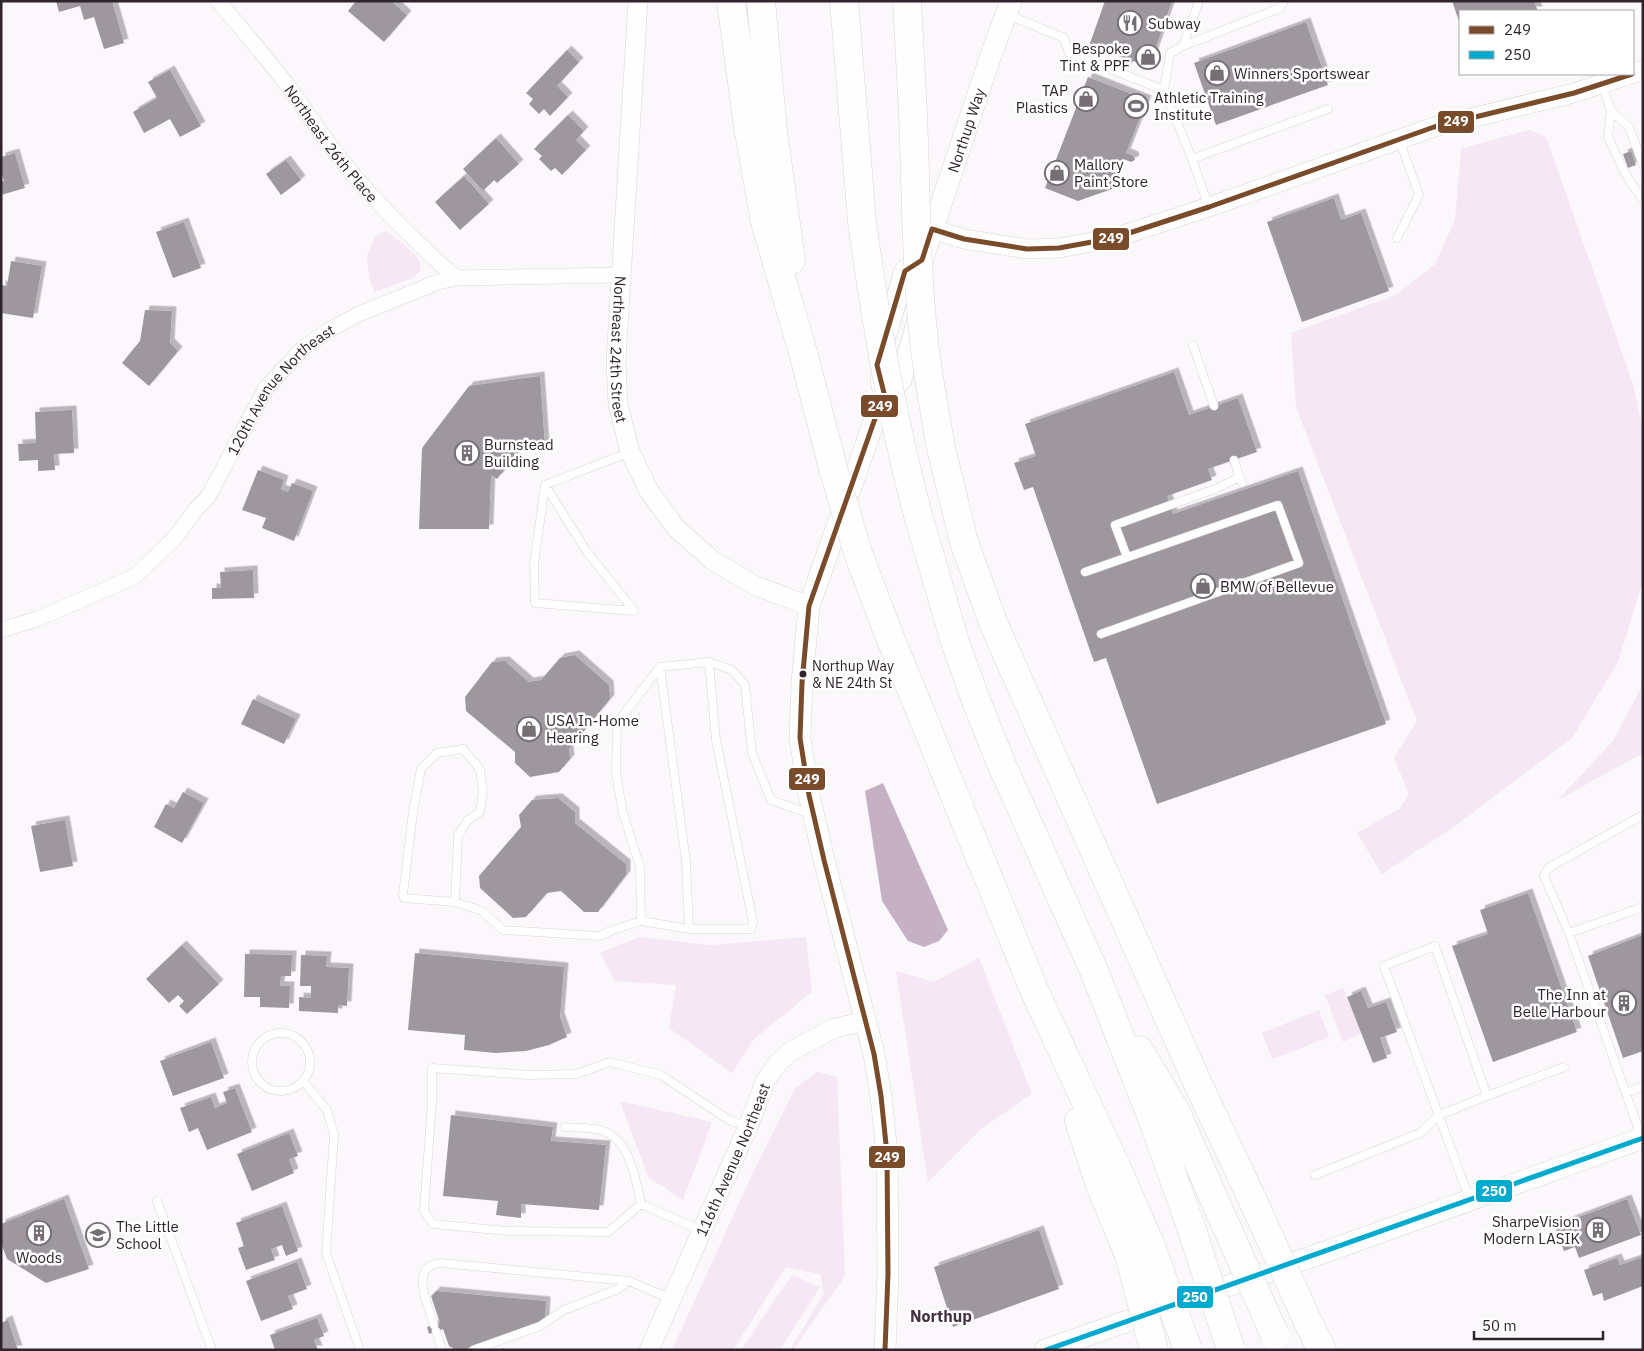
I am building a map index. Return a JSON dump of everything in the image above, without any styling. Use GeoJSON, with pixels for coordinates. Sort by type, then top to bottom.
{"type":"FeatureCollection","features":[{"type":"Feature","properties":{"kind":"highway"},"geometry":{"type":"LineString","coordinates":[[731,1],[748,127],[765,222],[804,356],[833,468],[856,543],[889,635],[1110,1180],[1140,1251],[1188,1350]]}},
{"type":"Feature","properties":{"kind":"highway"},"geometry":{"type":"LineString","coordinates":[[761,1],[773,131],[804,356]]}},
{"type":"Feature","properties":{"kind":"highway"},"geometry":{"type":"LineString","coordinates":[[844,1],[862,222],[875,317],[903,459],[955,642],[1001,763],[1094,973],[1165,1119],[1222,1217],[1279,1342]]}},
{"type":"Feature","properties":{"kind":"highway"},"geometry":{"type":"LineString","coordinates":[[851,83],[861,1]]}},
{"type":"Feature","properties":{"kind":"highway"},"geometry":{"type":"LineString","coordinates":[[907,1],[923,334],[942,448],[964,542],[994,625],[1040,731],[1199,1086],[1322,1350]]}},
{"type":"Feature","properties":{"kind":"highway"},"geometry":{"type":"LineString","coordinates":[[1165,1119],[1192,1227],[1230,1350]]}},
{"type":"Feature","properties":{"kind":"highway"},"geometry":{"type":"LineString","coordinates":[[1140,1251],[1154,1350]]}},
{"type":"Feature","properties":{"kind":"main road","name":"Northup Way"},"geometry":{"type":"LineString","coordinates":[[885,1350],[888,1274],[887,1154],[881,1096],[874,1054],[814,816],[800,738],[802,683],[809,606],[884,393],[877,365],[905,271],[922,260],[991,55],[1009,8]]}},
{"type":"Feature","properties":{"kind":"main road"},"geometry":{"type":"LineString","coordinates":[[1045,1350],[1642,1138]]}},
{"type":"Feature","properties":{"kind":"main road"},"geometry":{"type":"LineString","coordinates":[[885,1328],[898,1350]]}},
{"type":"Feature","properties":{"kind":"street","name":"Northeast 26th Place"},"geometry":{"type":"LineString","coordinates":[[218,1],[251,39],[339,157],[372,196],[428,253],[456,278]]}},
{"type":"Feature","properties":{"kind":"street","name":"Northeast 24th Street"},"geometry":{"type":"LineString","coordinates":[[638,1],[616,361],[618,404],[630,452],[649,491],[676,528],[712,560],[754,585],[809,606]]}},
{"type":"Feature","properties":{"kind":"street"},"geometry":{"type":"LineString","coordinates":[[932,229],[964,239],[1027,248],[1060,248],[1114,238],[1209,207],[1434,127],[1602,85],[1629,75]]}},
{"type":"Feature","properties":{"kind":"street","name":"120th Avenue Northeast"},"geometry":{"type":"LineString","coordinates":[[1,630],[37,619],[134,577],[174,540],[196,509],[208,497],[266,388],[303,348],[329,330],[360,314],[438,282],[456,278],[622,275]]}},
{"type":"Feature","properties":{"kind":"street","name":"116th Avenue Northeast"},"geometry":{"type":"LineString","coordinates":[[649,1350],[748,1127],[766,1080],[777,1064],[791,1051],[835,1028],[866,1021]]}},
{"type":"Feature","properties":{"kind":"lane"},"geometry":{"type":"LineString","coordinates":[[1183,46],[1199,1]]}},
{"type":"Feature","properties":{"kind":"lane"},"geometry":{"type":"LineString","coordinates":[[1209,207],[1192,158],[1164,90],[1170,53],[1183,46],[1280,8],[1284,1]]}},
{"type":"Feature","properties":{"kind":"lane"},"geometry":{"type":"LineString","coordinates":[[1009,8],[1064,38],[1069,54],[1164,90]]}},
{"type":"Feature","properties":{"kind":"lane"},"geometry":{"type":"LineString","coordinates":[[1602,85],[1611,111],[1608,137],[1632,185],[1643,199]]}},
{"type":"Feature","properties":{"kind":"lane"},"geometry":{"type":"LineString","coordinates":[[1192,158],[1328,109]]}},
{"type":"Feature","properties":{"kind":"lane"},"geometry":{"type":"LineString","coordinates":[[1611,111],[1629,127],[1643,165]]}},
{"type":"Feature","properties":{"kind":"lane"},"geometry":{"type":"LineString","coordinates":[[1397,238],[1420,195],[1399,139]]}},
{"type":"Feature","properties":{"kind":"lane"},"geometry":{"type":"LineString","coordinates":[[1193,345],[1214,406]]}},
{"type":"Feature","properties":{"kind":"lane"},"geometry":{"type":"LineString","coordinates":[[545,486],[630,452]]}},
{"type":"Feature","properties":{"kind":"lane"},"geometry":{"type":"LineString","coordinates":[[1127,557],[1115,525],[1241,480],[1234,460]]}},
{"type":"Feature","properties":{"kind":"lane"},"geometry":{"type":"LineString","coordinates":[[545,486],[587,552],[634,611],[534,603],[534,564],[545,486]]}},
{"type":"Feature","properties":{"kind":"lane"},"geometry":{"type":"LineString","coordinates":[[1085,572],[1278,505],[1299,563],[1101,634]]}},
{"type":"Feature","properties":{"kind":"lane"},"geometry":{"type":"LineString","coordinates":[[641,921],[640,867],[623,813],[616,774],[617,723],[660,667],[709,662],[732,670],[745,685],[752,753],[771,800],[814,816]]}},
{"type":"Feature","properties":{"kind":"lane"},"geometry":{"type":"LineString","coordinates":[[455,902],[458,835],[468,820],[480,812],[483,792],[480,770],[463,749],[437,753],[421,769],[402,894],[404,898],[408,900],[455,902],[482,911],[503,930],[598,936],[641,921],[689,928],[751,929],[753,922],[716,740],[709,662]]}},
{"type":"Feature","properties":{"kind":"lane"},"geometry":{"type":"LineString","coordinates":[[660,667],[686,862],[689,928]]}},
{"type":"Feature","properties":{"kind":"lane"},"geometry":{"type":"LineString","coordinates":[[1642,1138],[1569,933],[1544,876],[1548,868],[1643,815]]}},
{"type":"Feature","properties":{"kind":"lane"},"geometry":{"type":"LineString","coordinates":[[1569,933],[1643,907]]}},
{"type":"Feature","properties":{"kind":"lane"},"geometry":{"type":"LineString","coordinates":[[1470,1200],[1384,966],[1435,946],[1487,1096]]}},
{"type":"Feature","properties":{"kind":"lane"},"geometry":{"type":"LineString","coordinates":[[282,1032],[292,1034],[300,1039],[310,1054],[308,1073],[303,1081],[296,1087],[286,1090],[276,1090],[267,1087],[257,1076],[252,1062],[258,1044],[273,1034],[282,1032]]}},
{"type":"Feature","properties":{"kind":"lane"},"geometry":{"type":"LineString","coordinates":[[641,1204],[608,1232],[507,1231],[433,1224],[424,1210],[432,1103],[432,1068],[529,1076],[576,1074],[610,1062],[661,1075],[729,1120],[748,1127]]}},
{"type":"Feature","properties":{"kind":"lane"},"geometry":{"type":"LineString","coordinates":[[1315,1175],[1420,1133],[1439,1115],[1564,1067]]}},
{"type":"Feature","properties":{"kind":"lane"},"geometry":{"type":"LineString","coordinates":[[303,1081],[327,1110],[334,1135],[326,1253],[360,1350]]}},
{"type":"Feature","properties":{"kind":"lane"},"geometry":{"type":"LineString","coordinates":[[1626,1093],[1643,1086]]}},
{"type":"Feature","properties":{"kind":"lane"},"geometry":{"type":"LineString","coordinates":[[565,1127],[603,1131],[620,1144],[636,1181],[641,1204]]}},
{"type":"Feature","properties":{"kind":"lane"},"geometry":{"type":"LineString","coordinates":[[157,1201],[212,1350]]}},
{"type":"Feature","properties":{"kind":"lane"},"geometry":{"type":"LineString","coordinates":[[641,1204],[702,1230]]}},
{"type":"Feature","properties":{"kind":"lane"},"geometry":{"type":"LineString","coordinates":[[442,1350],[421,1283],[424,1273],[430,1266],[441,1263],[629,1281],[671,1299]]}},
{"type":"Feature","properties":{"kind":"lane"},"geometry":{"type":"LineString","coordinates":[[473,1350],[540,1326],[564,1310],[618,1289],[629,1281]]}},
{"type":"Feature","properties":{"kind":"shaded area"},"geometry":{"type":"Polygon","coordinates":[[[1529,130],[1546,137],[1633,384],[1643,431],[1643,580],[1618,662],[1572,738],[1458,824],[1382,874],[1357,833],[1399,809],[1409,795],[1394,757],[1417,721],[1296,407],[1291,333],[1396,295],[1435,264],[1455,220],[1461,149],[1529,130]]]}},
{"type":"Feature","properties":{"kind":"shaded area"},"geometry":{"type":"Polygon","coordinates":[[[386,231],[406,246],[418,259],[420,265],[419,272],[413,278],[374,292],[369,277],[367,255],[375,236],[386,231]]]}},
{"type":"Feature","properties":{"kind":"shaded area"},"geometry":{"type":"Polygon","coordinates":[[[1643,684],[1643,753],[1558,800],[1613,741],[1643,684]]]}},
{"type":"Feature","properties":{"kind":"shaded area"},"geometry":{"type":"Polygon","coordinates":[[[883,783],[948,930],[939,941],[924,947],[908,941],[882,901],[865,791],[883,783]]]}},
{"type":"Feature","properties":{"kind":"shaded area"},"geometry":{"type":"Polygon","coordinates":[[[640,937],[710,945],[806,937],[812,992],[754,1039],[732,1073],[669,1028],[676,985],[615,981],[600,953],[640,937]]]}},
{"type":"Feature","properties":{"kind":"shaded area"},"geometry":{"type":"Polygon","coordinates":[[[979,958],[1032,1094],[982,1128],[928,1182],[896,971],[934,982],[979,958]]]}},
{"type":"Feature","properties":{"kind":"shaded area"},"geometry":{"type":"Polygon","coordinates":[[[1343,988],[1362,1034],[1343,1042],[1325,995],[1343,988]]]}},
{"type":"Feature","properties":{"kind":"shaded area"},"geometry":{"type":"Polygon","coordinates":[[[1319,1010],[1329,1037],[1272,1059],[1262,1033],[1319,1010]]]}},
{"type":"Feature","properties":{"kind":"shaded area"},"geometry":{"type":"Polygon","coordinates":[[[817,1072],[837,1077],[845,1276],[793,1350],[790,1350],[824,1293],[820,1274],[786,1267],[733,1350],[672,1350],[755,1168],[795,1088],[817,1072]]]}},
{"type":"Feature","properties":{"kind":"shaded area"},"geometry":{"type":"Polygon","coordinates":[[[620,1101],[712,1122],[683,1200],[648,1177],[620,1101]]]}},
{"type":"Feature","properties":{"kind":"shaded area"},"geometry":{"type":"Polygon","coordinates":[[[792,1275],[820,1287],[780,1350],[741,1350],[792,1275]]]}},
{"type":"Feature","properties":{"kind":"building"},"geometry":{"type":"Polygon","coordinates":[[[56,1],[112,1],[124,43],[104,49],[94,17],[84,20],[80,6],[59,12],[56,1]]]}},
{"type":"Feature","properties":{"kind":"building"},"geometry":{"type":"Polygon","coordinates":[[[356,1],[391,1],[407,15],[384,42],[348,11],[356,1]]]}},
{"type":"Feature","properties":{"kind":"building","name":"Subway"},"geometry":{"type":"Polygon","coordinates":[[[1105,1],[1172,1],[1149,67],[1133,61],[1131,64],[1130,60],[1089,46],[1105,1]]]}},
{"type":"Feature","properties":{"kind":"building"},"geometry":{"type":"Polygon","coordinates":[[[1452,1],[1534,1],[1538,10],[1459,10],[1459,21],[1452,1]]]}},
{"type":"Feature","properties":{"kind":"building"},"geometry":{"type":"Polygon","coordinates":[[[1306,22],[1328,85],[1216,125],[1194,63],[1306,22]]]}},
{"type":"Feature","properties":{"kind":"building"},"geometry":{"type":"Polygon","coordinates":[[[567,50],[579,62],[557,86],[568,97],[550,116],[544,109],[539,114],[529,104],[533,99],[526,93],[567,50]]]}},
{"type":"Feature","properties":{"kind":"building"},"geometry":{"type":"Polygon","coordinates":[[[170,70],[201,126],[180,137],[170,119],[144,133],[133,112],[157,98],[148,82],[170,70]]]}},
{"type":"Feature","properties":{"kind":"building"},"geometry":{"type":"Polygon","coordinates":[[[1088,77],[1147,100],[1126,153],[1134,156],[1135,160],[1131,162],[1123,159],[1112,189],[1078,201],[1045,188],[1088,77]]]}},
{"type":"Feature","properties":{"kind":"building"},"geometry":{"type":"Polygon","coordinates":[[[568,115],[584,131],[576,140],[586,150],[562,175],[555,168],[551,171],[539,159],[542,156],[534,149],[568,115]]]}},
{"type":"Feature","properties":{"kind":"building"},"geometry":{"type":"Polygon","coordinates":[[[496,138],[519,164],[497,183],[494,180],[483,191],[463,169],[496,138]]]}},
{"type":"Feature","properties":{"kind":"building"},"geometry":{"type":"Polygon","coordinates":[[[1631,151],[1636,165],[1628,168],[1623,154],[1631,151]]]}},
{"type":"Feature","properties":{"kind":"building"},"geometry":{"type":"Polygon","coordinates":[[[15,153],[25,188],[1,195],[1,182],[4,181],[1,172],[1,157],[15,153]]]}},
{"type":"Feature","properties":{"kind":"building"},"geometry":{"type":"Polygon","coordinates":[[[286,160],[301,180],[281,195],[266,174],[286,160]]]}},
{"type":"Feature","properties":{"kind":"building"},"geometry":{"type":"Polygon","coordinates":[[[464,176],[489,204],[460,230],[435,202],[464,176]]]}},
{"type":"Feature","properties":{"kind":"building"},"geometry":{"type":"Polygon","coordinates":[[[1334,198],[1341,220],[1361,213],[1389,291],[1302,322],[1267,222],[1334,198]]]}},
{"type":"Feature","properties":{"kind":"building"},"geometry":{"type":"Polygon","coordinates":[[[184,222],[201,268],[173,278],[156,232],[184,222]]]}},
{"type":"Feature","properties":{"kind":"building"},"geometry":{"type":"Polygon","coordinates":[[[11,261],[42,266],[33,318],[1,313],[1,285],[7,286],[11,261]]]}},
{"type":"Feature","properties":{"kind":"building"},"geometry":{"type":"Polygon","coordinates":[[[145,310],[172,311],[170,343],[178,351],[149,386],[122,363],[140,341],[145,310]]]}},
{"type":"Feature","properties":{"kind":"building","name":"BMW of Bellevue"},"geometry":{"type":"Polygon","coordinates":[[[1174,372],[1189,415],[1238,398],[1257,452],[1208,469],[1212,480],[1167,496],[1173,514],[1298,471],[1386,724],[1157,804],[1106,658],[1094,662],[1033,487],[1024,490],[1014,463],[1036,456],[1025,424],[1174,372]]]}},
{"type":"Feature","properties":{"kind":"building","name":"Burnstead Building"},"geometry":{"type":"Polygon","coordinates":[[[540,376],[545,447],[511,450],[516,455],[497,479],[491,475],[489,529],[419,529],[422,448],[469,386],[540,376]]]}},
{"type":"Feature","properties":{"kind":"building"},"geometry":{"type":"Polygon","coordinates":[[[72,410],[74,453],[54,454],[55,470],[38,471],[38,460],[19,461],[18,444],[36,443],[35,412],[72,410]]]}},
{"type":"Feature","properties":{"kind":"building"},"geometry":{"type":"Polygon","coordinates":[[[258,470],[284,480],[281,489],[288,492],[292,483],[313,491],[294,541],[262,528],[266,518],[242,510],[258,470]]]}},
{"type":"Feature","properties":{"kind":"building"},"geometry":{"type":"Polygon","coordinates":[[[253,570],[254,598],[212,599],[212,588],[221,588],[220,572],[253,570]]]}},
{"type":"Feature","properties":{"kind":"building"},"geometry":{"type":"Polygon","coordinates":[[[575,655],[609,685],[610,699],[569,749],[570,759],[559,772],[530,777],[515,763],[515,752],[466,711],[465,697],[492,662],[505,661],[529,682],[541,680],[560,658],[575,655]]]}},
{"type":"Feature","properties":{"kind":"building"},"geometry":{"type":"Polygon","coordinates":[[[253,699],[296,719],[284,744],[241,724],[253,699]]]}},
{"type":"Feature","properties":{"kind":"building"},"geometry":{"type":"Polygon","coordinates":[[[183,792],[204,803],[182,843],[154,827],[166,804],[174,808],[183,792]]]}},
{"type":"Feature","properties":{"kind":"building"},"geometry":{"type":"Polygon","coordinates":[[[558,798],[575,812],[575,823],[626,864],[626,875],[598,912],[584,912],[561,891],[547,893],[526,917],[513,918],[480,888],[479,876],[521,827],[519,815],[532,800],[558,798]]]}},
{"type":"Feature","properties":{"kind":"building"},"geometry":{"type":"Polygon","coordinates":[[[65,820],[73,866],[40,872],[31,826],[65,820]]]}},
{"type":"Feature","properties":{"kind":"building"},"geometry":{"type":"Polygon","coordinates":[[[1528,893],[1577,1032],[1493,1062],[1452,946],[1488,934],[1480,910],[1528,893]]]}},
{"type":"Feature","properties":{"kind":"building","name":"The Inn at Belle Harbour"},"geometry":{"type":"Polygon","coordinates":[[[1643,935],[1643,1051],[1623,1058],[1588,956],[1643,935]]]}},
{"type":"Feature","properties":{"kind":"building"},"geometry":{"type":"Polygon","coordinates":[[[182,945],[219,984],[187,1014],[179,1006],[184,1001],[178,995],[169,1003],[146,979],[182,945]]]}},
{"type":"Feature","properties":{"kind":"building"},"geometry":{"type":"Polygon","coordinates":[[[415,953],[564,967],[560,1017],[567,1037],[549,1045],[526,1051],[496,1053],[464,1050],[465,1035],[408,1030],[415,953]]]}},
{"type":"Feature","properties":{"kind":"building"},"geometry":{"type":"Polygon","coordinates":[[[245,954],[292,955],[291,976],[281,976],[280,986],[290,986],[289,1008],[260,1007],[260,997],[244,997],[245,954]]]}},
{"type":"Feature","properties":{"kind":"building"},"geometry":{"type":"Polygon","coordinates":[[[301,955],[327,956],[326,967],[349,968],[347,1006],[338,1005],[338,1013],[299,1011],[299,997],[311,998],[311,986],[300,986],[301,955]]]}},
{"type":"Feature","properties":{"kind":"building"},"geometry":{"type":"Polygon","coordinates":[[[1361,991],[1368,1008],[1386,1002],[1397,1032],[1380,1038],[1387,1058],[1373,1063],[1347,997],[1361,991]]]}},
{"type":"Feature","properties":{"kind":"building"},"geometry":{"type":"Polygon","coordinates":[[[211,1042],[224,1078],[173,1096],[160,1061],[211,1042]]]}},
{"type":"Feature","properties":{"kind":"building"},"geometry":{"type":"Polygon","coordinates":[[[235,1088],[252,1132],[207,1150],[198,1128],[189,1132],[180,1108],[211,1097],[215,1108],[227,1103],[223,1092],[235,1088]]]}},
{"type":"Feature","properties":{"kind":"building"},"geometry":{"type":"Polygon","coordinates":[[[451,1115],[553,1127],[551,1141],[606,1145],[599,1210],[521,1204],[521,1218],[496,1215],[498,1201],[443,1196],[451,1115]]]}},
{"type":"Feature","properties":{"kind":"building"},"geometry":{"type":"Polygon","coordinates":[[[289,1133],[298,1156],[289,1159],[294,1173],[252,1191],[237,1154],[289,1133]]]}},
{"type":"Feature","properties":{"kind":"building","name":"Woods"},"geometry":{"type":"Polygon","coordinates":[[[64,1199],[89,1269],[46,1283],[7,1259],[1,1243],[1,1224],[64,1199]]]}},
{"type":"Feature","properties":{"kind":"building","name":"SharpeVision Modern LASIK"},"geometry":{"type":"Polygon","coordinates":[[[1627,1199],[1641,1235],[1579,1258],[1575,1247],[1564,1251],[1555,1226],[1627,1199]]]}},
{"type":"Feature","properties":{"kind":"building"},"geometry":{"type":"Polygon","coordinates":[[[282,1206],[298,1251],[286,1256],[282,1245],[271,1249],[275,1260],[246,1270],[238,1248],[244,1246],[236,1223],[282,1206]]]}},
{"type":"Feature","properties":{"kind":"building"},"geometry":{"type":"Polygon","coordinates":[[[1039,1230],[1059,1289],[953,1327],[934,1267],[1039,1230]]]}},
{"type":"Feature","properties":{"kind":"building"},"geometry":{"type":"Polygon","coordinates":[[[1643,1257],[1643,1286],[1604,1301],[1602,1293],[1593,1296],[1584,1270],[1617,1258],[1620,1265],[1643,1257]]]}},
{"type":"Feature","properties":{"kind":"building"},"geometry":{"type":"Polygon","coordinates":[[[297,1262],[307,1289],[288,1296],[293,1309],[261,1321],[246,1281],[297,1262]]]}},
{"type":"Feature","properties":{"kind":"building"},"geometry":{"type":"Polygon","coordinates":[[[436,1291],[546,1301],[545,1321],[464,1350],[456,1350],[449,1346],[443,1329],[429,1334],[427,1327],[440,1323],[431,1296],[436,1291]]]}},
{"type":"Feature","properties":{"kind":"building"},"geometry":{"type":"Polygon","coordinates":[[[317,1318],[324,1336],[314,1340],[318,1350],[275,1350],[270,1335],[317,1318]]]}},
{"type":"Feature","properties":{"kind":"building"},"geometry":{"type":"Polygon","coordinates":[[[8,1320],[18,1350],[1,1350],[1,1323],[8,1320]]]}},
{"type":"Feature","properties":{"kind":"transit line","name":"249"},"geometry":{"type":"LineString","coordinates":[[932,229],[964,239],[1027,249],[1059,248],[1114,238],[1209,207],[1434,127],[1574,93],[1629,75]]}},
{"type":"Feature","properties":{"kind":"transit line","name":"249"},"geometry":{"type":"LineString","coordinates":[[885,1350],[888,1274],[887,1154],[881,1096],[874,1054],[809,795],[800,738],[802,683],[809,606],[884,393],[877,365],[905,271],[922,260],[932,229]]}},
{"type":"Feature","properties":{"kind":"transit line","name":"250"},"geometry":{"type":"LineString","coordinates":[[1046,1350],[1643,1138]]}},
{"type":"Feature","properties":{"kind":"place","name":"Subway"},"geometry":{"type":"Point","coordinates":[1130,23]}},
{"type":"Feature","properties":{"kind":"place","name":"Bespoke Tint & PPF"},"geometry":{"type":"Point","coordinates":[1148,57]}},
{"type":"Feature","properties":{"kind":"place","name":"Winners Sportswear"},"geometry":{"type":"Point","coordinates":[1217,73]}},
{"type":"Feature","properties":{"kind":"place","name":"TAP Plastics"},"geometry":{"type":"Point","coordinates":[1086,99]}},
{"type":"Feature","properties":{"kind":"place","name":"Athletic Training Institute"},"geometry":{"type":"Point","coordinates":[1136,106]}},
{"type":"Feature","properties":{"kind":"place","name":"Mallory Paint Store"},"geometry":{"type":"Point","coordinates":[1057,173]}},
{"type":"Feature","properties":{"kind":"place","name":"Burnstead Building"},"geometry":{"type":"Point","coordinates":[467,453]}},
{"type":"Feature","properties":{"kind":"place","name":"BMW of Bellevue"},"geometry":{"type":"Point","coordinates":[1203,586]}},
{"type":"Feature","properties":{"kind":"place","name":"Northup Way & NE 24th St"},"geometry":{"type":"Point","coordinates":[803,674]}},
{"type":"Feature","properties":{"kind":"place","name":"USA In-Home Hearing"},"geometry":{"type":"Point","coordinates":[529,729]}},
{"type":"Feature","properties":{"kind":"place","name":"The Inn at Belle Harbour"},"geometry":{"type":"Point","coordinates":[1624,1003]}},
{"type":"Feature","properties":{"kind":"place","name":"SharpeVision Modern LASIK"},"geometry":{"type":"Point","coordinates":[1598,1230]}},
{"type":"Feature","properties":{"kind":"place","name":"Woods"},"geometry":{"type":"Point","coordinates":[39,1233]}},
{"type":"Feature","properties":{"kind":"place","name":"The Little School"},"geometry":{"type":"Point","coordinates":[98,1235]}},
{"type":"Feature","properties":{"kind":"district","name":"Northup"},"geometry":{"type":"Point","coordinates":[941,1316]}}]}
